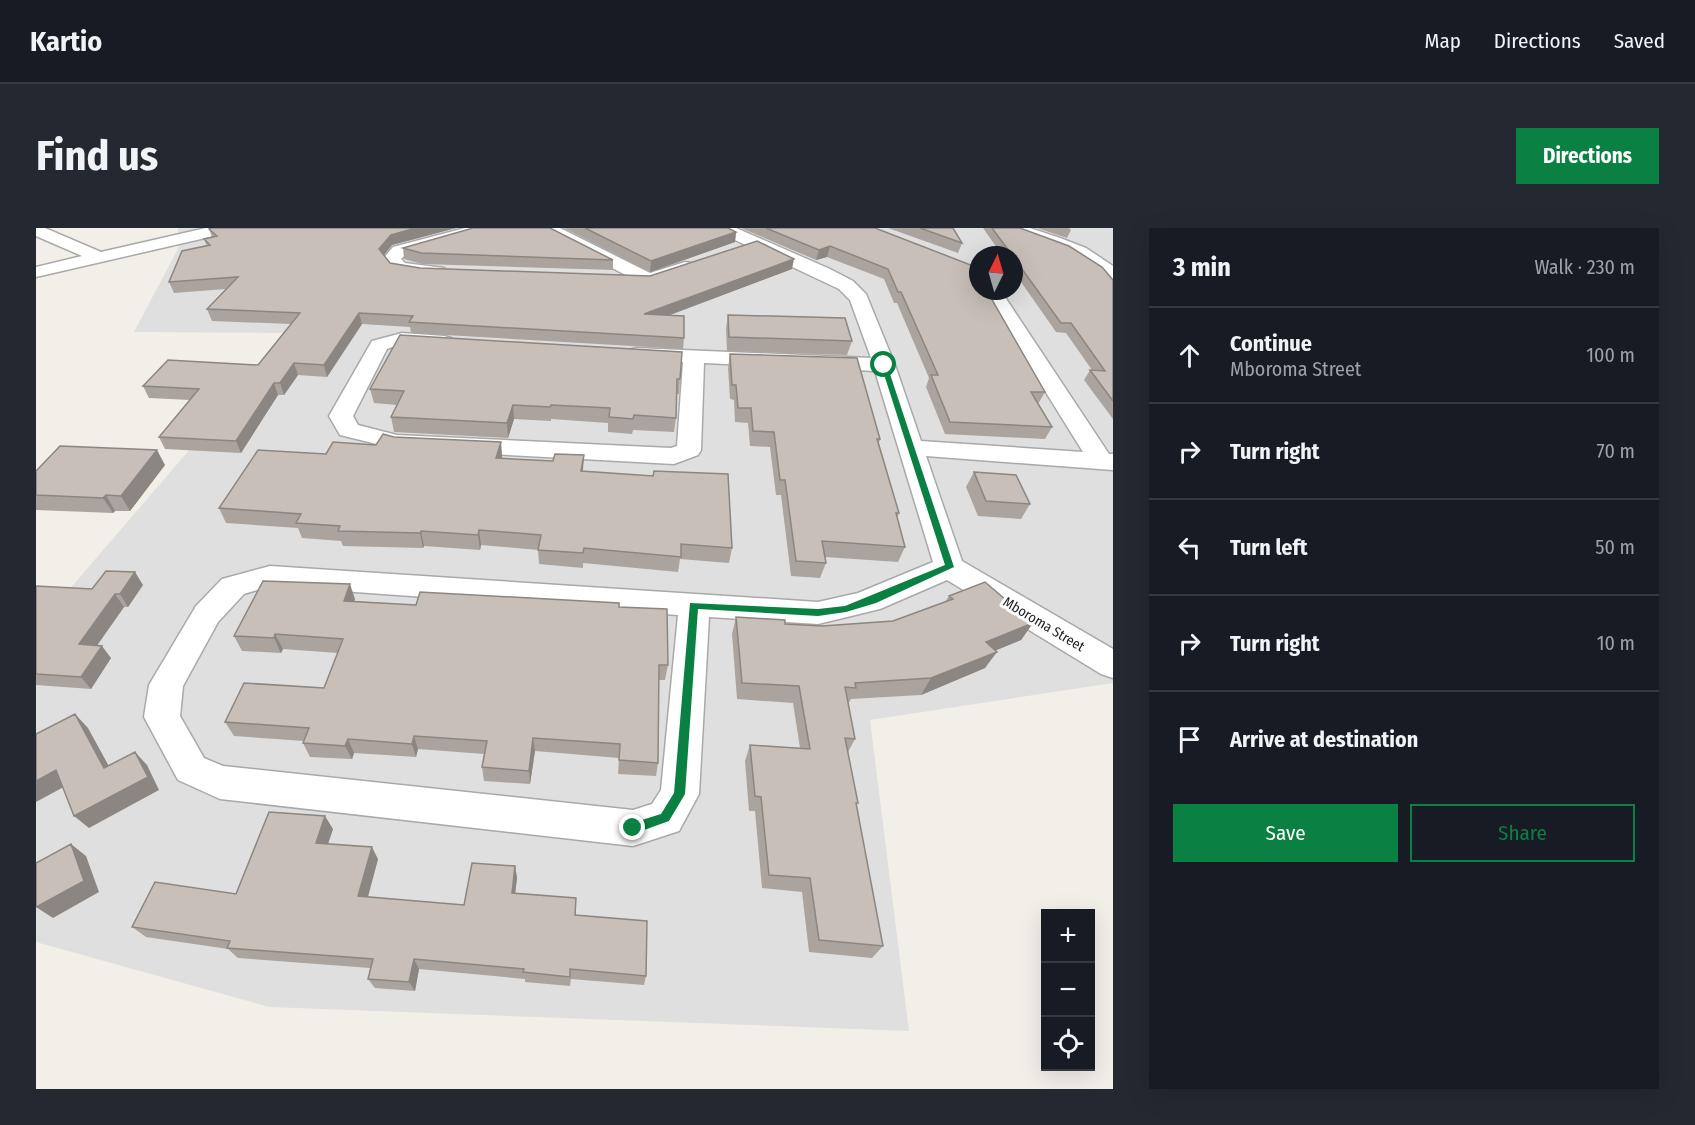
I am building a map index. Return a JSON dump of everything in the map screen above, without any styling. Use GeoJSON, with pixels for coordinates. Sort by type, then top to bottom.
{"type":"FeatureCollection","features":[{"type":"Feature","properties":{"kind":"street"},"geometry":{"type":"LineString","coordinates":[[36,272],[227,228]]}},
{"type":"Feature","properties":{"kind":"street"},"geometry":{"type":"LineString","coordinates":[[458,272],[400,268],[392,259],[399,251],[484,228]]}},
{"type":"Feature","properties":{"kind":"street"},"geometry":{"type":"LineString","coordinates":[[547,228],[649,279]]}},
{"type":"Feature","properties":{"kind":"street"},"geometry":{"type":"LineString","coordinates":[[693,605],[680,794],[665,818],[633,828],[220,782],[190,769],[162,717],[166,685],[207,614],[233,586],[270,576],[818,613],[846,609],[872,600],[949,567],[884,365],[859,298],[824,273],[744,246],[722,228]]}},
{"type":"Feature","properties":{"kind":"street"},"geometry":{"type":"LineString","coordinates":[[1014,228],[1084,253],[1113,276]]}},
{"type":"Feature","properties":{"kind":"street"},"geometry":{"type":"LineString","coordinates":[[36,230],[99,257]]}},
{"type":"Feature","properties":{"kind":"street"},"geometry":{"type":"LineString","coordinates":[[601,278],[649,279],[702,261]]}},
{"type":"Feature","properties":{"kind":"street"},"geometry":{"type":"LineString","coordinates":[[998,300],[1107,462]]}},
{"type":"Feature","properties":{"kind":"street"},"geometry":{"type":"LineString","coordinates":[[471,344],[400,339],[388,340],[379,345],[341,416],[349,430],[397,442],[674,456],[689,450],[694,358]]}},
{"type":"Feature","properties":{"kind":"street"},"geometry":{"type":"LineString","coordinates":[[612,353],[884,365]]}},
{"type":"Feature","properties":{"kind":"street"},"geometry":{"type":"LineString","coordinates":[[911,448],[1107,462]]}},
{"type":"Feature","properties":{"kind":"street","name":"Mboroma Street"},"geometry":{"type":"LineString","coordinates":[[949,567],[1113,665]]}},
{"type":"Feature","properties":{"kind":"shaded area"},"geometry":{"type":"Polygon","coordinates":[[[178,228],[1113,228],[1113,683],[870,720],[909,1031],[269,1007],[36,942],[36,628],[290,333],[134,332],[181,243],[178,228]]]}},
{"type":"Feature","properties":{"kind":"building"},"geometry":{"type":"Polygon","coordinates":[[[416,228],[391,235],[379,249],[390,263],[420,268],[650,276],[757,241],[794,259],[644,314],[684,316],[684,338],[409,322],[413,316],[359,313],[324,365],[294,363],[280,383],[274,383],[236,441],[159,437],[199,389],[143,386],[168,360],[258,365],[300,313],[207,309],[238,277],[169,282],[182,251],[210,245],[204,239],[217,236],[209,229],[416,228]]]}},
{"type":"Feature","properties":{"kind":"building"},"geometry":{"type":"Polygon","coordinates":[[[473,228],[550,228],[613,260],[421,253],[403,248],[473,228]]]}},
{"type":"Feature","properties":{"kind":"building"},"geometry":{"type":"Polygon","coordinates":[[[585,228],[728,228],[736,232],[651,261],[585,228]]]}},
{"type":"Feature","properties":{"kind":"building"},"geometry":{"type":"Polygon","coordinates":[[[766,228],[875,228],[969,264],[969,300],[992,300],[1045,392],[1031,392],[1052,427],[950,422],[931,375],[938,375],[901,292],[898,292],[888,269],[830,246],[819,250],[766,228]]]}},
{"type":"Feature","properties":{"kind":"building"},"geometry":{"type":"Polygon","coordinates":[[[920,228],[953,228],[962,243],[920,228]]]}},
{"type":"Feature","properties":{"kind":"building"},"geometry":{"type":"Polygon","coordinates":[[[992,228],[1020,228],[1069,246],[1102,267],[1113,280],[1113,401],[1090,370],[1105,371],[1071,323],[1061,323],[1023,270],[1023,246],[1005,246],[992,228]]]}},
{"type":"Feature","properties":{"kind":"building"},"geometry":{"type":"Polygon","coordinates":[[[728,315],[845,318],[852,341],[729,337],[728,315]]]}},
{"type":"Feature","properties":{"kind":"building"},"geometry":{"type":"Polygon","coordinates":[[[400,335],[682,352],[680,379],[677,379],[676,418],[634,415],[633,419],[609,417],[610,408],[551,405],[550,407],[513,405],[507,423],[391,417],[404,391],[370,389],[400,335]]]}},
{"type":"Feature","properties":{"kind":"building"},"geometry":{"type":"Polygon","coordinates":[[[730,354],[857,358],[880,439],[877,439],[899,513],[896,513],[905,547],[822,541],[826,563],[796,561],[785,480],[780,480],[774,432],[753,431],[751,408],[738,408],[736,385],[732,385],[730,354]]]}},
{"type":"Feature","properties":{"kind":"building"},"geometry":{"type":"Polygon","coordinates":[[[383,434],[394,437],[501,442],[496,458],[553,461],[555,454],[584,455],[581,471],[653,476],[654,471],[728,474],[732,548],[681,544],[681,557],[584,548],[583,553],[538,550],[541,535],[479,530],[478,535],[421,531],[420,533],[338,531],[340,526],[296,523],[301,514],[219,508],[258,450],[326,454],[333,442],[376,445],[383,434]]]}},
{"type":"Feature","properties":{"kind":"building"},"geometry":{"type":"Polygon","coordinates":[[[60,446],[157,450],[121,496],[106,495],[103,498],[36,495],[36,471],[60,446]]]}},
{"type":"Feature","properties":{"kind":"building"},"geometry":{"type":"Polygon","coordinates":[[[974,472],[1016,475],[1030,504],[986,501],[974,472]]]}},
{"type":"Feature","properties":{"kind":"building"},"geometry":{"type":"Polygon","coordinates":[[[106,571],[135,572],[120,594],[115,594],[79,644],[102,646],[81,677],[36,674],[36,586],[92,589],[106,571]]]}},
{"type":"Feature","properties":{"kind":"building"},"geometry":{"type":"Polygon","coordinates":[[[263,581],[350,584],[344,601],[416,605],[420,592],[619,603],[619,607],[667,609],[668,665],[659,665],[658,763],[619,760],[620,744],[533,738],[529,771],[482,767],[487,741],[414,736],[412,744],[348,739],[345,746],[303,743],[309,728],[225,722],[244,683],[324,688],[343,639],[275,634],[274,638],[234,636],[263,581]]]}},
{"type":"Feature","properties":{"kind":"building"},"geometry":{"type":"Polygon","coordinates":[[[985,582],[1033,623],[986,642],[997,652],[931,678],[855,683],[856,688],[845,687],[855,739],[845,738],[883,946],[819,940],[810,878],[769,875],[761,797],[755,796],[750,745],[810,749],[799,686],[742,683],[736,617],[785,620],[785,624],[822,626],[893,621],[953,599],[949,596],[985,582]]]}},
{"type":"Feature","properties":{"kind":"building"},"geometry":{"type":"Polygon","coordinates":[[[75,714],[104,768],[135,752],[148,777],[74,816],[56,770],[36,781],[36,734],[75,714]]]}},
{"type":"Feature","properties":{"kind":"building"},"geometry":{"type":"Polygon","coordinates":[[[269,812],[325,816],[316,843],[372,847],[358,896],[464,905],[472,863],[515,866],[512,893],[576,898],[575,915],[647,921],[646,976],[570,969],[570,977],[523,972],[524,969],[414,959],[409,982],[368,979],[373,959],[227,948],[230,941],[132,927],[155,882],[236,894],[269,812]]]}},
{"type":"Feature","properties":{"kind":"building"},"geometry":{"type":"Polygon","coordinates":[[[71,844],[84,881],[36,907],[36,863],[71,844]]]}},
{"type":"Feature","properties":{"kind":"route"},"geometry":{"type":"LineString","coordinates":[[633,828],[665,818],[680,794],[693,605],[818,613],[846,609],[949,567],[884,365]]}}]}
